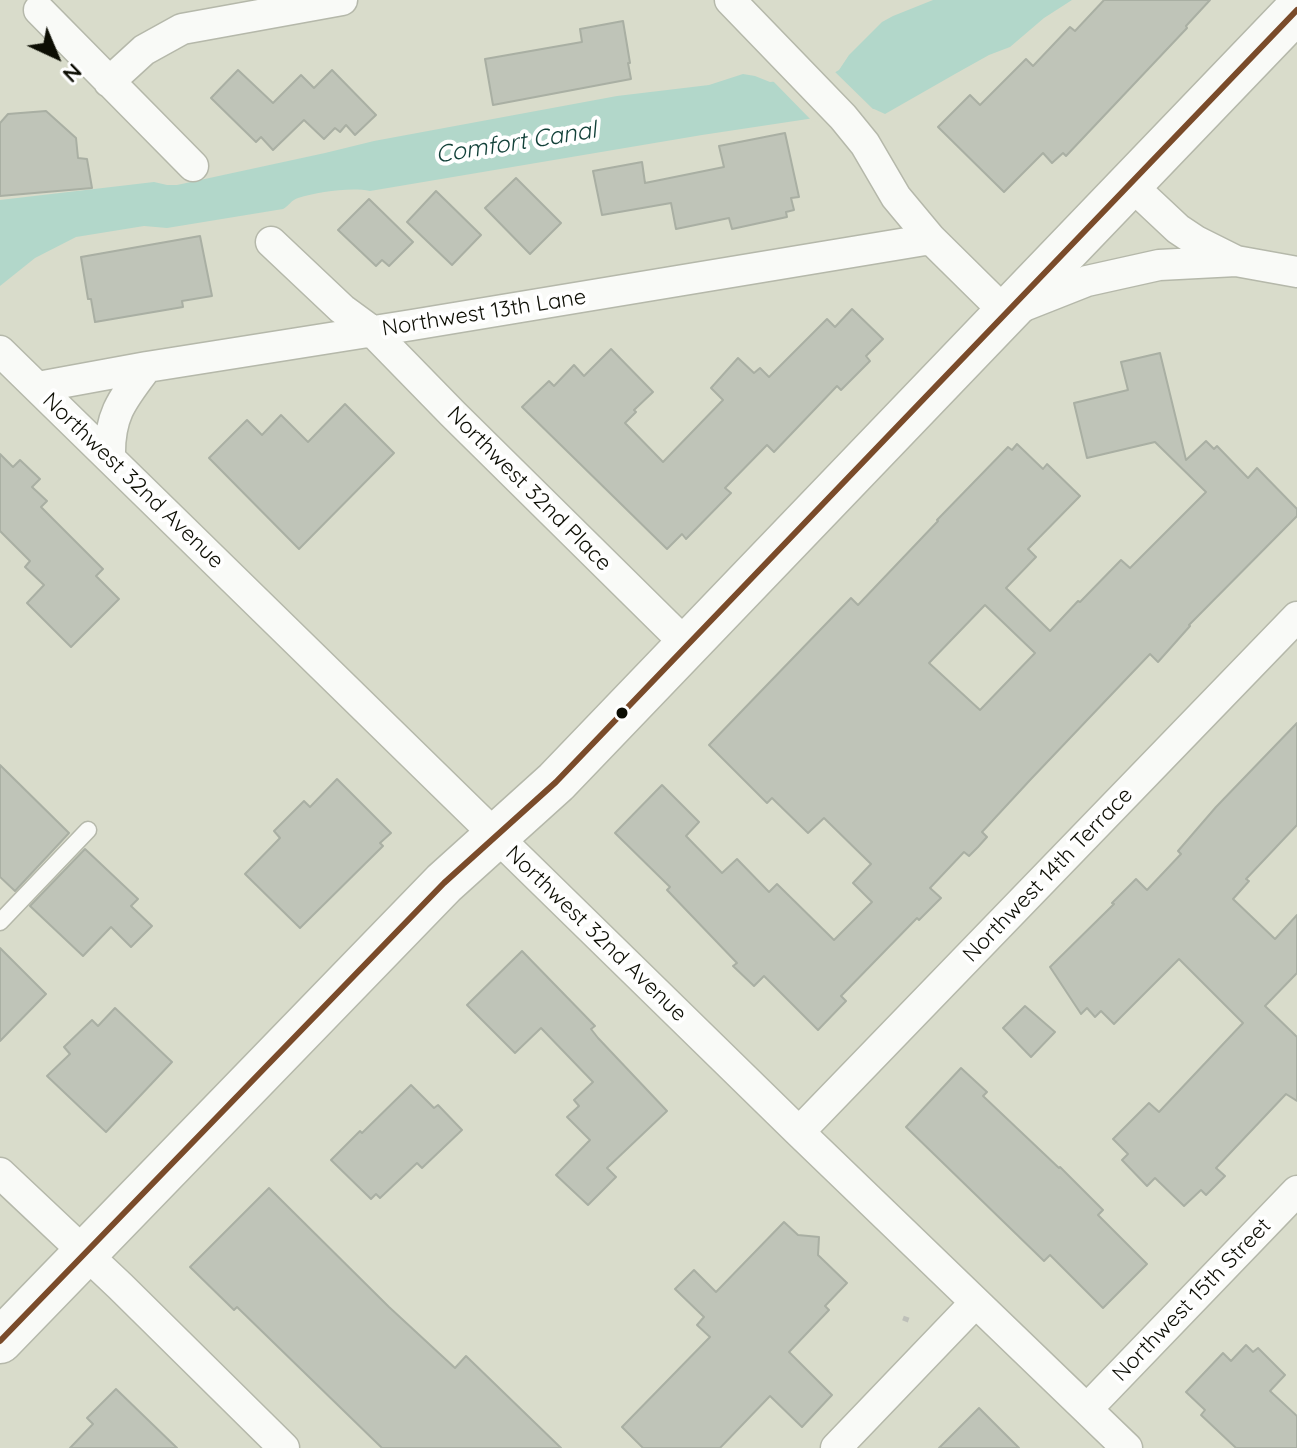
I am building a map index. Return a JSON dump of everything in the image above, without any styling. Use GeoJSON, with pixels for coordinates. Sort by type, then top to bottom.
{"type":"FeatureCollection","features":[{"type":"Feature","properties":{"kind":"street"},"geometry":{"type":"LineString","coordinates":[[109,82],[144,50],[182,29],[342,0]]}},
{"type":"Feature","properties":{"kind":"street"},"geometry":{"type":"LineString","coordinates":[[730,0],[843,117],[865,144],[896,197],[931,239],[1006,313]]}},
{"type":"Feature","properties":{"kind":"street"},"geometry":{"type":"LineString","coordinates":[[39,10],[193,166]]}},
{"type":"Feature","properties":{"kind":"street"},"geometry":{"type":"LineString","coordinates":[[0,1341],[444,883],[556,782],[1297,10]]}},
{"type":"Feature","properties":{"kind":"street"},"geometry":{"type":"LineString","coordinates":[[1130,184],[1178,229],[1236,261]]}},
{"type":"Feature","properties":{"kind":"street","name":"Northwest 13th Lane"},"geometry":{"type":"LineString","coordinates":[[38,387],[931,239]]}},
{"type":"Feature","properties":{"kind":"street","name":"Northwest 32nd Place"},"geometry":{"type":"LineString","coordinates":[[271,242],[342,309],[372,331],[687,645]]}},
{"type":"Feature","properties":{"kind":"street"},"geometry":{"type":"LineString","coordinates":[[1006,313],[1087,281],[1159,265],[1236,261],[1297,272]]}},
{"type":"Feature","properties":{"kind":"street","name":"Northwest 32nd Avenue"},"geometry":{"type":"LineString","coordinates":[[0,351],[1127,1448]]}},
{"type":"Feature","properties":{"kind":"street"},"geometry":{"type":"LineString","coordinates":[[110,457],[109,434],[114,418],[128,391],[147,367]]}},
{"type":"Feature","properties":{"kind":"street","name":"Northwest 14th Terrace"},"geometry":{"type":"LineString","coordinates":[[799,1132],[1297,617]]}},
{"type":"Feature","properties":{"kind":"street"},"geometry":{"type":"LineString","coordinates":[[0,1173],[284,1448]]}},
{"type":"Feature","properties":{"kind":"street","name":"Northwest 15th Street"},"geometry":{"type":"LineString","coordinates":[[1087,1409],[1297,1191]]}},
{"type":"Feature","properties":{"kind":"street"},"geometry":{"type":"LineString","coordinates":[[836,1448],[975,1303]]}},
{"type":"Feature","properties":{"kind":"lane"},"geometry":{"type":"LineString","coordinates":[[0,922],[88,830]]}},
{"type":"Feature","properties":{"kind":"water","name":"Comfort Canal"},"geometry":{"type":"Polygon","coordinates":[[[933,0],[1072,0],[1044,18],[1010,47],[989,55],[885,114],[874,109],[370,191],[324,192],[296,199],[283,209],[167,228],[144,226],[76,237],[35,258],[0,286],[0,200],[154,182],[177,185],[374,141],[617,96],[709,85],[743,74],[770,82],[827,77],[839,70],[849,55],[882,22],[933,0]]]}},
{"type":"Feature","properties":{"kind":"pier"},"geometry":{"type":"Polygon","coordinates":[[[832,69],[875,111],[813,122],[772,80],[826,73],[832,69]]]}},
{"type":"Feature","properties":{"kind":"building"},"geometry":{"type":"Polygon","coordinates":[[[1104,0],[1210,0],[1066,156],[1063,153],[1052,163],[1043,153],[1004,192],[938,127],[970,95],[980,105],[1026,59],[1033,66],[1070,27],[1075,31],[1104,0]]]}},
{"type":"Feature","properties":{"kind":"building"},"geometry":{"type":"Polygon","coordinates":[[[623,21],[631,79],[493,105],[485,59],[582,42],[580,29],[623,21]]]}},
{"type":"Feature","properties":{"kind":"building"},"geometry":{"type":"Polygon","coordinates":[[[238,70],[273,103],[301,75],[314,88],[332,70],[376,115],[355,135],[346,125],[340,132],[335,128],[324,139],[304,120],[273,150],[261,137],[256,142],[211,98],[238,70]]]}},
{"type":"Feature","properties":{"kind":"building"},"geometry":{"type":"Polygon","coordinates":[[[46,111],[76,138],[78,158],[87,159],[92,188],[0,196],[0,123],[8,114],[46,111]]]}},
{"type":"Feature","properties":{"kind":"building"},"geometry":{"type":"Polygon","coordinates":[[[785,133],[799,197],[791,198],[794,210],[786,212],[787,217],[732,229],[729,218],[676,229],[671,203],[602,215],[593,171],[642,162],[645,183],[724,167],[719,146],[785,133]]]}},
{"type":"Feature","properties":{"kind":"building"},"geometry":{"type":"Polygon","coordinates":[[[516,178],[561,223],[530,254],[485,208],[516,178]]]}},
{"type":"Feature","properties":{"kind":"building"},"geometry":{"type":"Polygon","coordinates":[[[436,191],[481,235],[452,265],[407,222],[436,191]]]}},
{"type":"Feature","properties":{"kind":"building"},"geometry":{"type":"Polygon","coordinates":[[[369,199],[413,242],[389,266],[382,260],[376,266],[338,230],[369,199]]]}},
{"type":"Feature","properties":{"kind":"building"},"geometry":{"type":"Polygon","coordinates":[[[200,236],[212,296],[182,301],[183,307],[95,322],[81,257],[200,236]]]}},
{"type":"Feature","properties":{"kind":"building"},"geometry":{"type":"Polygon","coordinates":[[[852,309],[883,339],[866,356],[870,361],[841,390],[837,386],[774,452],[767,445],[725,488],[731,493],[686,539],[682,534],[667,549],[522,407],[549,381],[554,386],[574,365],[584,376],[611,349],[653,392],[625,423],[663,462],[723,400],[711,388],[738,358],[754,373],[760,368],[769,377],[827,319],[835,327],[852,309]]]}},
{"type":"Feature","properties":{"kind":"building"},"geometry":{"type":"Polygon","coordinates":[[[1160,353],[1186,460],[1206,441],[1214,449],[1217,446],[1248,478],[1257,468],[1297,509],[1297,516],[1189,625],[1158,662],[1150,654],[1031,779],[982,832],[987,837],[978,847],[969,856],[964,852],[930,888],[941,898],[919,920],[917,918],[841,996],[846,1001],[818,1030],[764,976],[754,986],[733,966],[737,963],[667,890],[670,887],[615,833],[662,785],[699,822],[686,836],[722,873],[737,859],[769,892],[777,884],[834,940],[872,902],[853,883],[871,864],[824,818],[808,833],[772,798],[767,803],[709,745],[851,598],[858,605],[1008,447],[1012,450],[1017,444],[1043,469],[1047,464],[1080,496],[1028,549],[1036,557],[1006,588],[1050,631],[1121,560],[1130,568],[1206,492],[1155,442],[1087,458],[1074,403],[1128,390],[1121,362],[1160,353]],[[985,605],[929,663],[980,710],[1035,653],[985,605]]]}},
{"type":"Feature","properties":{"kind":"building"},"geometry":{"type":"Polygon","coordinates":[[[345,404],[394,453],[299,549],[209,458],[247,420],[262,435],[281,415],[308,442],[345,404]]]}},
{"type":"Feature","properties":{"kind":"building"},"geometry":{"type":"Polygon","coordinates":[[[0,454],[13,467],[20,460],[40,479],[32,487],[47,501],[41,507],[103,569],[96,576],[119,599],[71,647],[27,603],[44,585],[25,567],[30,561],[0,531],[0,454]]]}},
{"type":"Feature","properties":{"kind":"building"},"geometry":{"type":"Polygon","coordinates":[[[1297,723],[1297,825],[1246,879],[1249,881],[1233,899],[1275,939],[1297,915],[1297,973],[1265,1006],[1297,1037],[1297,1101],[1286,1094],[1216,1168],[1225,1176],[1206,1195],[1201,1190],[1184,1206],[1155,1178],[1147,1186],[1122,1160],[1128,1154],[1113,1139],[1149,1103],[1159,1112],[1243,1023],[1179,959],[1114,1024],[1101,1011],[1095,1017],[1087,1008],[1081,1014],[1050,967],[1136,879],[1147,890],[1181,854],[1178,851],[1216,807],[1297,723]]]}},
{"type":"Feature","properties":{"kind":"building"},"geometry":{"type":"Polygon","coordinates":[[[0,765],[69,833],[15,891],[0,877],[0,765]]]}},
{"type":"Feature","properties":{"kind":"building"},"geometry":{"type":"Polygon","coordinates":[[[337,779],[391,833],[380,843],[383,846],[300,928],[245,874],[280,838],[274,831],[304,801],[310,807],[337,779]]]}},
{"type":"Feature","properties":{"kind":"building"},"geometry":{"type":"Polygon","coordinates":[[[85,849],[138,899],[131,906],[152,926],[131,947],[111,927],[83,956],[30,906],[85,849]]]}},
{"type":"Feature","properties":{"kind":"building"},"geometry":{"type":"Polygon","coordinates":[[[0,948],[46,994],[0,1041],[0,948]]]}},
{"type":"Feature","properties":{"kind":"building"},"geometry":{"type":"Polygon","coordinates":[[[522,951],[595,1026],[591,1029],[598,1038],[667,1111],[607,1168],[616,1177],[588,1205],[556,1175],[590,1140],[567,1117],[579,1106],[574,1100],[593,1082],[541,1028],[515,1053],[467,1005],[522,951]]]}},
{"type":"Feature","properties":{"kind":"building"},"geometry":{"type":"Polygon","coordinates":[[[1025,1006],[1055,1032],[1031,1057],[1003,1028],[1025,1006]]]}},
{"type":"Feature","properties":{"kind":"building"},"geometry":{"type":"Polygon","coordinates":[[[115,1008],[172,1062],[106,1132],[47,1076],[70,1054],[64,1047],[92,1020],[98,1026],[115,1008]]]}},
{"type":"Feature","properties":{"kind":"building"},"geometry":{"type":"Polygon","coordinates":[[[961,1068],[987,1092],[983,1096],[1103,1210],[1098,1215],[1147,1264],[1103,1308],[1050,1255],[1044,1261],[906,1127],[961,1068]]]}},
{"type":"Feature","properties":{"kind":"building"},"geometry":{"type":"Polygon","coordinates":[[[411,1085],[434,1108],[438,1105],[462,1130],[422,1168],[417,1163],[380,1198],[376,1194],[371,1199],[331,1160],[411,1085]]]}},
{"type":"Feature","properties":{"kind":"building"},"geometry":{"type":"Polygon","coordinates":[[[269,1188],[455,1368],[466,1356],[561,1448],[382,1448],[237,1307],[234,1310],[190,1267],[269,1188]]]}},
{"type":"Feature","properties":{"kind":"building"},"geometry":{"type":"Polygon","coordinates":[[[784,1222],[798,1235],[819,1237],[818,1255],[847,1283],[825,1306],[829,1310],[789,1352],[832,1395],[802,1427],[770,1396],[720,1448],[643,1448],[622,1427],[710,1337],[697,1325],[704,1317],[675,1289],[694,1270],[716,1292],[784,1222]]]}},
{"type":"Feature","properties":{"kind":"building"},"geometry":{"type":"Polygon","coordinates":[[[1246,1345],[1253,1352],[1258,1348],[1285,1375],[1270,1391],[1297,1416],[1297,1448],[1236,1448],[1201,1415],[1205,1410],[1186,1392],[1223,1353],[1231,1361],[1246,1345]]]}},
{"type":"Feature","properties":{"kind":"building"},"geometry":{"type":"Polygon","coordinates":[[[116,1389],[177,1448],[70,1448],[93,1424],[87,1418],[116,1389]]]}},
{"type":"Feature","properties":{"kind":"building"},"geometry":{"type":"Polygon","coordinates":[[[979,1408],[1019,1448],[939,1448],[979,1408]]]}},
{"type":"Feature","properties":{"kind":"transit line"},"geometry":{"type":"LineString","coordinates":[[0,1341],[444,883],[556,782],[1297,10]]}}]}
